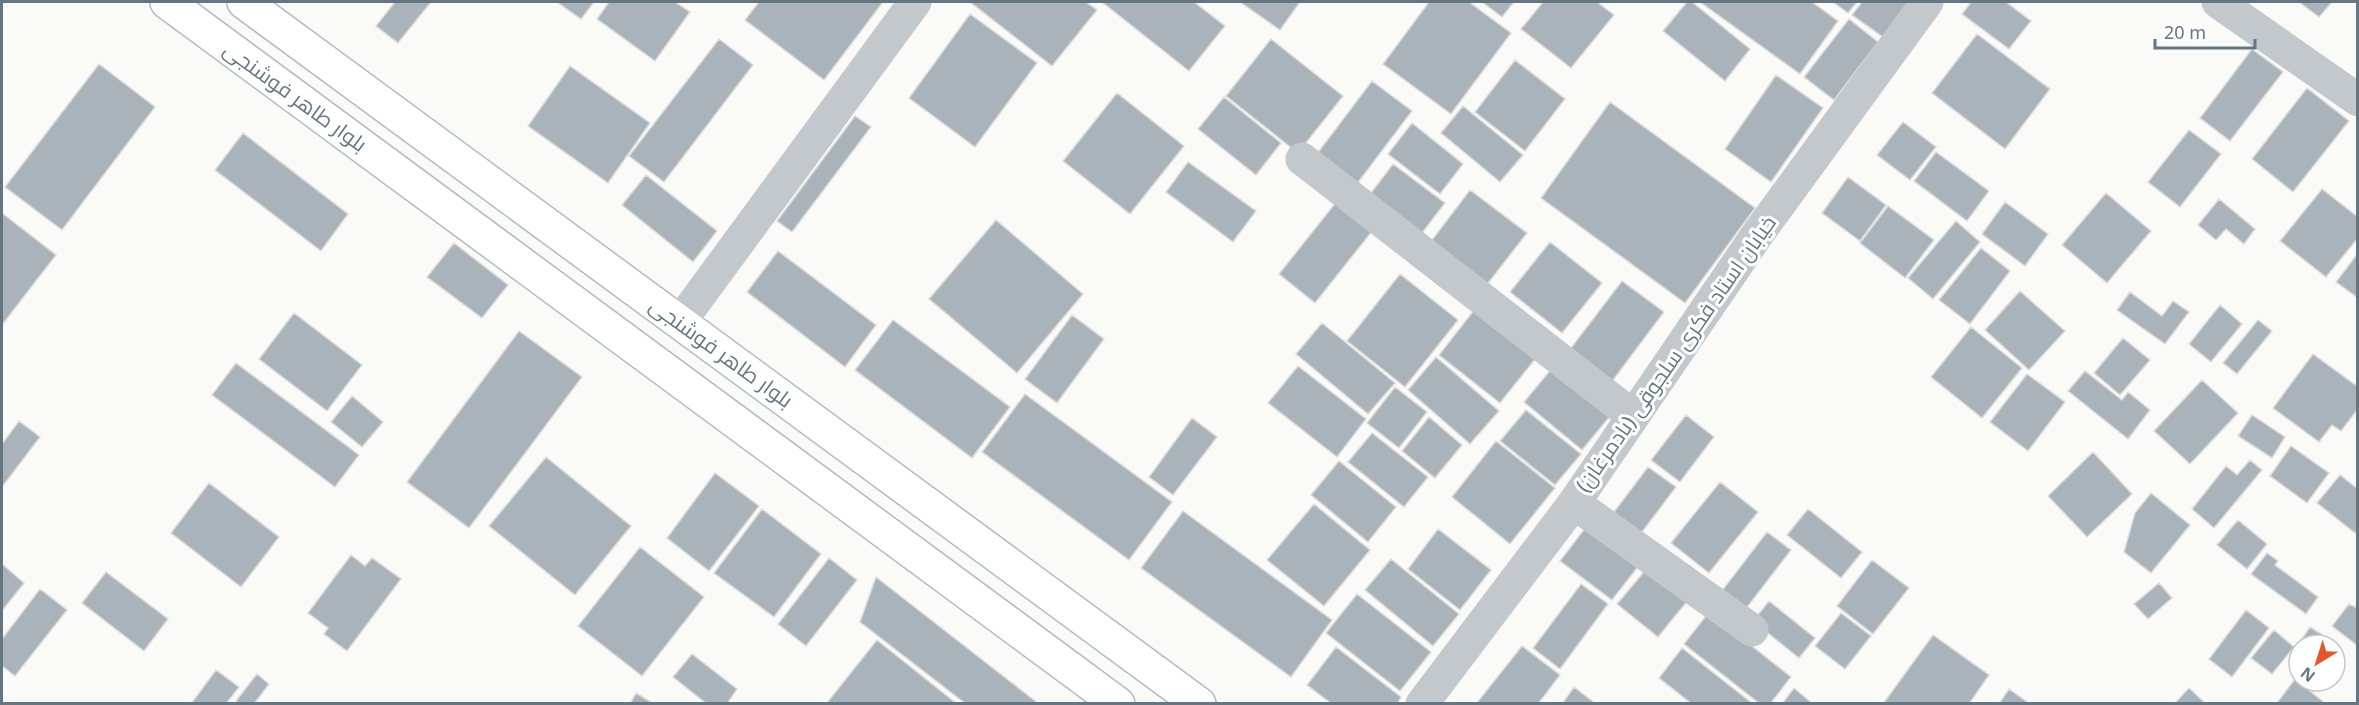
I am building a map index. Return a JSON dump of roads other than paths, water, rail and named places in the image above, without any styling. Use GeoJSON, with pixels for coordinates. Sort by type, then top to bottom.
{"type":"FeatureCollection","features":[{"type":"Feature","properties":{"kind":"street","name":"بلوار طاهر فوشنجی"},"geometry":{"type":"LineString","coordinates":[[167,2],[1119,704]]}},
{"type":"Feature","properties":{"kind":"street","name":"بلوار طاهر فوشنجی"},"geometry":{"type":"LineString","coordinates":[[244,2],[1199,704]]}},
{"type":"Feature","properties":{"kind":"street"},"geometry":{"type":"LineString","coordinates":[[680,322],[915,2]]}},
{"type":"Feature","properties":{"kind":"street","name":"خیابان استاد فکری سلجوقی (بادمرغان)"},"geometry":{"type":"LineString","coordinates":[[1422,704],[1574,503],[1757,235],[1927,2]]}},
{"type":"Feature","properties":{"kind":"street"},"geometry":{"type":"LineString","coordinates":[[2218,2],[2358,100]]}},
{"type":"Feature","properties":{"kind":"street"},"geometry":{"type":"LineString","coordinates":[[1302,159],[1633,416]]}},
{"type":"Feature","properties":{"kind":"street"},"geometry":{"type":"LineString","coordinates":[[1574,503],[1752,630]]}}]}
